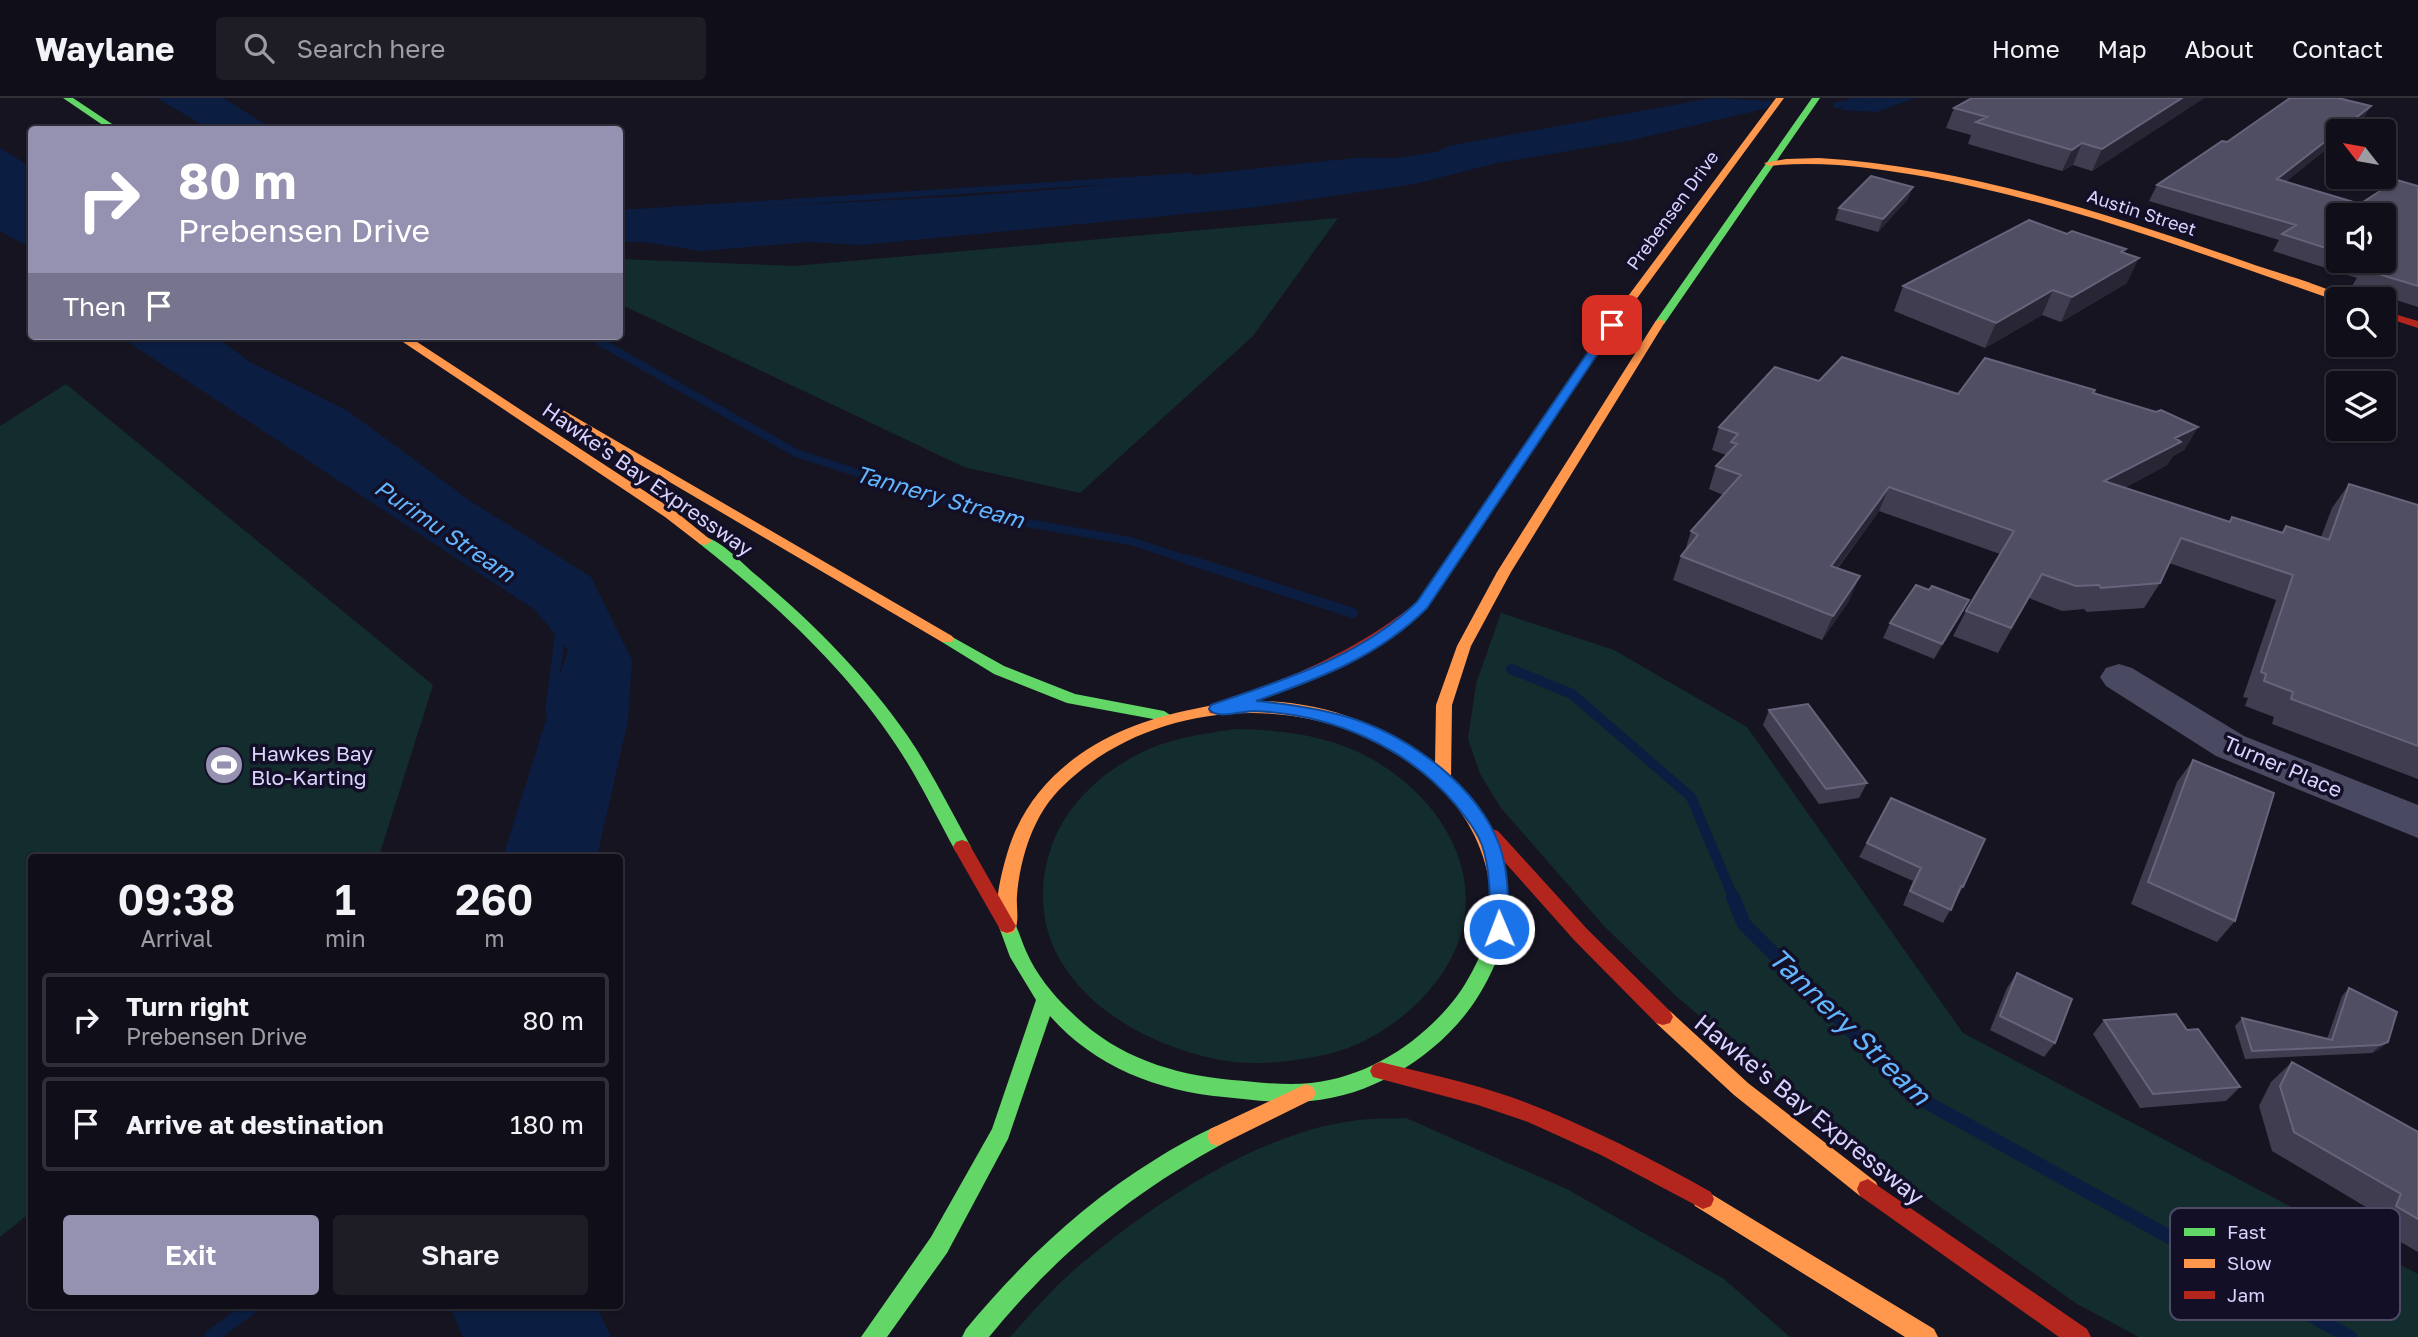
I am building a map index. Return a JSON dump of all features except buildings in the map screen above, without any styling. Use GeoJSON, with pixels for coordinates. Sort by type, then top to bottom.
{"type":"FeatureCollection","features":[{"type":"Feature","properties":{"kind":"main road","name":"Prebensen Drive"},"geometry":{"type":"LineString","coordinates":[[1216,709],[1322,672],[1399,627],[1422,605],[1612,325],[1780,98]]}},
{"type":"Feature","properties":{"kind":"main road"},"geometry":{"type":"LineString","coordinates":[[1443,779],[1442,719],[1445,697],[1468,639],[1507,569],[1622,379],[1769,163],[1801,130],[1816,98]]}},
{"type":"Feature","properties":{"kind":"main road"},"geometry":{"type":"LineString","coordinates":[[62,104],[82,126]]}},
{"type":"Feature","properties":{"kind":"main road"},"geometry":{"type":"LineString","coordinates":[[62,104],[109,126]]}},
{"type":"Feature","properties":{"kind":"main road","name":"Austin Street"},"geometry":{"type":"LineString","coordinates":[[1826,145],[2075,210],[2326,294]]}},
{"type":"Feature","properties":{"kind":"main road","name":"Austin Street"},"geometry":{"type":"LineString","coordinates":[[1769,163],[1806,158],[1928,173]]}},
{"type":"Feature","properties":{"kind":"main road"},"geometry":{"type":"LineString","coordinates":[[2396,317],[2418,325]]}},
{"type":"Feature","properties":{"kind":"main road","name":"Hawke's Bay Expressway"},"geometry":{"type":"LineString","coordinates":[[406,340],[670,514],[763,586],[855,681],[901,739],[1008,927],[1022,958],[1046,998],[1061,1016],[1095,1044],[1128,1065],[1162,1077],[1209,1087],[1306,1093]]}},
{"type":"Feature","properties":{"kind":"main road","name":"Hawke's Bay Expressway"},"geometry":{"type":"LineString","coordinates":[[544,403],[999,670],[1072,699],[1170,717]]}},
{"type":"Feature","properties":{"kind":"main road","name":"Hawke's Bay Expressway"},"geometry":{"type":"LineString","coordinates":[[1216,709],[1252,706],[1281,708],[1352,724],[1393,743],[1443,779],[1607,963],[1739,1087],[1927,1233],[2079,1337]]}},
{"type":"Feature","properties":{"kind":"main road"},"geometry":{"type":"LineString","coordinates":[[1008,927],[1014,853],[1032,813],[1062,777],[1108,741],[1129,731],[1170,717],[1216,709]]}},
{"type":"Feature","properties":{"kind":"main road"},"geometry":{"type":"LineString","coordinates":[[974,1337],[1036,1263],[1080,1223],[1126,1188],[1187,1152],[1306,1093],[1380,1071],[1436,1035],[1460,1010],[1478,984],[1491,957],[1499,929],[1498,874],[1481,824]]}},
{"type":"Feature","properties":{"kind":"main road"},"geometry":{"type":"LineString","coordinates":[[873,1337],[939,1245],[989,1156],[1016,1091],[1028,1044],[1046,998]]}},
{"type":"Feature","properties":{"kind":"main road"},"geometry":{"type":"LineString","coordinates":[[1380,1071],[1484,1098],[1527,1112],[1591,1139],[1643,1165],[1926,1337]]}},
{"type":"Feature","properties":{"kind":"street","name":"Turner Place"},"geometry":{"type":"LineString","coordinates":[[2119,677],[2230,746],[2418,822]]}},
{"type":"Feature","properties":{"kind":"green space"},"geometry":{"type":"Polygon","coordinates":[[[1338,218],[1253,336],[1080,493],[964,467],[623,305],[623,259],[794,266],[1338,218]]]}},
{"type":"Feature","properties":{"kind":"green space"},"geometry":{"type":"Polygon","coordinates":[[[66,384],[433,685],[379,854],[28,854],[28,1214],[0,1237],[0,426],[66,384]]]}},
{"type":"Feature","properties":{"kind":"green space"},"geometry":{"type":"Polygon","coordinates":[[[1501,613],[1614,650],[1747,727],[1963,1033],[2293,1208],[2170,1208],[2170,1320],[2400,1320],[2400,1264],[2418,1274],[2418,1337],[2139,1337],[2077,1304],[1850,1143],[1677,997],[1604,926],[1501,808],[1480,774],[1468,739],[1476,684],[1501,613]]]}},
{"type":"Feature","properties":{"kind":"green space"},"geometry":{"type":"Polygon","coordinates":[[[1236,729],[1305,735],[1338,744],[1370,758],[1399,777],[1424,801],[1444,827],[1458,856],[1465,887],[1464,918],[1455,950],[1436,982],[1414,1006],[1388,1027],[1359,1043],[1328,1054],[1272,1062],[1229,1061],[1178,1049],[1142,1033],[1109,1013],[1081,988],[1060,959],[1047,926],[1043,889],[1051,848],[1077,802],[1103,777],[1149,749],[1181,738],[1236,729]]]}},
{"type":"Feature","properties":{"kind":"green space"},"geometry":{"type":"Polygon","coordinates":[[[1406,1118],[1567,1189],[1724,1279],[1790,1337],[1010,1337],[1073,1271],[1134,1223],[1203,1177],[1277,1141],[1315,1129],[1359,1120],[1406,1118]]]}},
{"type":"Feature","properties":{"kind":"water"},"geometry":{"type":"Polygon","coordinates":[[[157,98],[223,98],[268,126],[204,126],[157,98]]]}},
{"type":"Feature","properties":{"kind":"water"},"geometry":{"type":"Polygon","coordinates":[[[1712,98],[1773,101],[1768,108],[1632,140],[1497,163],[1415,184],[1257,207],[861,245],[810,242],[700,251],[644,242],[623,242],[623,214],[1075,188],[1354,158],[1414,157],[1437,152],[1448,146],[1712,98]]]}},
{"type":"Feature","properties":{"kind":"water"},"geometry":{"type":"Polygon","coordinates":[[[1849,98],[1915,98],[1877,112],[1841,110],[1849,98]]]}},
{"type":"Feature","properties":{"kind":"water"},"geometry":{"type":"Polygon","coordinates":[[[0,148],[28,165],[28,246],[0,231],[0,148]]]}},
{"type":"Feature","properties":{"kind":"water"},"geometry":{"type":"Polygon","coordinates":[[[125,340],[220,340],[250,362],[348,411],[469,500],[591,577],[632,660],[628,720],[598,854],[504,854],[568,650],[535,610],[125,340]]]}},
{"type":"Feature","properties":{"kind":"water"},"geometry":{"type":"Polygon","coordinates":[[[451,1309],[597,1309],[611,1337],[463,1337],[451,1309]]]}},
{"type":"Feature","properties":{"kind":"waterway"},"geometry":{"type":"LineString","coordinates":[[1836,105],[1883,98]]}},
{"type":"Feature","properties":{"kind":"waterway"},"geometry":{"type":"LineString","coordinates":[[1398,161],[1441,154]]}},
{"type":"Feature","properties":{"kind":"waterway"},"geometry":{"type":"LineString","coordinates":[[623,213],[1190,176]]}},
{"type":"Feature","properties":{"kind":"waterway","name":"Tannery Stream"},"geometry":{"type":"LineString","coordinates":[[597,340],[796,453],[998,518],[1131,541],[1191,561]]}},
{"type":"Feature","properties":{"kind":"waterway","name":"Tannery Stream"},"geometry":{"type":"LineString","coordinates":[[1186,559],[1353,613]]}},
{"type":"Feature","properties":{"kind":"waterway","name":"Purimu Stream"},"geometry":{"type":"LineString","coordinates":[[550,712],[561,627]]}},
{"type":"Feature","properties":{"kind":"waterway","name":"Tannery Stream"},"geometry":{"type":"LineString","coordinates":[[1511,669],[1572,694],[1691,797],[1734,899]]}},
{"type":"Feature","properties":{"kind":"waterway","name":"Tannery Stream"},"geometry":{"type":"LineString","coordinates":[[1733,897],[1744,924],[1919,1098],[2170,1237]]}},
{"type":"Feature","properties":{"kind":"waterway"},"geometry":{"type":"LineString","coordinates":[[211,1337],[249,1309]]}},
{"type":"Feature","properties":{"kind":"waterway","name":"Tannery Stream"},"geometry":{"type":"LineString","coordinates":[[2319,1320],[2350,1337]]}},
{"type":"Feature","properties":{"kind":"traffic: fast"},"geometry":{"type":"LineString","coordinates":[[67,98],[111,126]]}},
{"type":"Feature","properties":{"kind":"traffic: fast"},"geometry":{"type":"LineString","coordinates":[[1660,322],[1816,98]]}},
{"type":"Feature","properties":{"kind":"traffic: fast"},"geometry":{"type":"LineString","coordinates":[[705,541],[785,608],[860,685],[909,752],[962,847]]}},
{"type":"Feature","properties":{"kind":"traffic: fast"},"geometry":{"type":"LineString","coordinates":[[947,639],[999,670],[1072,699],[1164,716]]}},
{"type":"Feature","properties":{"kind":"traffic: fast"},"geometry":{"type":"LineString","coordinates":[[1008,927],[1016,951],[1044,997],[1083,1035],[1105,1051],[1128,1064],[1175,1081],[1283,1093],[1320,1091],[1348,1084],[1401,1060],[1425,1043],[1465,1001],[1492,950]]}},
{"type":"Feature","properties":{"kind":"traffic: fast"},"geometry":{"type":"LineString","coordinates":[[873,1337],[939,1245],[1001,1132],[1046,998]]}},
{"type":"Feature","properties":{"kind":"traffic: fast"},"geometry":{"type":"LineString","coordinates":[[974,1337],[1027,1276],[1084,1223],[1147,1177],[1217,1136]]}},
{"type":"Feature","properties":{"kind":"traffic: slow"},"geometry":{"type":"LineString","coordinates":[[1545,423],[1612,325],[1780,98]]}},
{"type":"Feature","properties":{"kind":"traffic: slow"},"geometry":{"type":"LineString","coordinates":[[1769,163],[1819,161],[1902,170],[2014,193],[2124,224],[2326,294]]}},
{"type":"Feature","properties":{"kind":"traffic: slow"},"geometry":{"type":"LineString","coordinates":[[1443,779],[1444,705],[1464,646],[1504,572],[1660,322]]}},
{"type":"Feature","properties":{"kind":"traffic: slow"},"geometry":{"type":"LineString","coordinates":[[406,340],[670,514],[705,541]]}},
{"type":"Feature","properties":{"kind":"traffic: slow"},"geometry":{"type":"LineString","coordinates":[[563,414],[947,639]]}},
{"type":"Feature","properties":{"kind":"traffic: slow"},"geometry":{"type":"LineString","coordinates":[[1252,706],[1309,712],[1342,720],[1378,734],[1411,754],[1441,778],[1466,806],[1485,838],[1496,873],[1499,910],[1492,950]]}},
{"type":"Feature","properties":{"kind":"traffic: slow"},"geometry":{"type":"LineString","coordinates":[[1008,927],[1009,887],[1018,847],[1033,812],[1055,783],[1081,760],[1111,742],[1145,727],[1180,717],[1252,706]]}},
{"type":"Feature","properties":{"kind":"traffic: slow"},"geometry":{"type":"LineString","coordinates":[[1663,1017],[1741,1089],[1868,1189]]}},
{"type":"Feature","properties":{"kind":"traffic: slow"},"geometry":{"type":"LineString","coordinates":[[1217,1136],[1306,1093]]}},
{"type":"Feature","properties":{"kind":"traffic: slow"},"geometry":{"type":"LineString","coordinates":[[1703,1199],[1926,1337]]}},
{"type":"Feature","properties":{"kind":"traffic: jam"},"geometry":{"type":"LineString","coordinates":[[2396,318],[2418,325]]}},
{"type":"Feature","properties":{"kind":"traffic: jam"},"geometry":{"type":"LineString","coordinates":[[1216,709],[1325,668],[1375,640],[1422,605],[1545,423]]}},
{"type":"Feature","properties":{"kind":"traffic: jam"},"geometry":{"type":"LineString","coordinates":[[1492,836],[1581,935],[1663,1017]]}},
{"type":"Feature","properties":{"kind":"traffic: jam"},"geometry":{"type":"LineString","coordinates":[[962,847],[1007,926]]}},
{"type":"Feature","properties":{"kind":"traffic: jam"},"geometry":{"type":"LineString","coordinates":[[1380,1071],[1478,1096],[1535,1115],[1609,1148],[1703,1199]]}},
{"type":"Feature","properties":{"kind":"traffic: jam"},"geometry":{"type":"LineString","coordinates":[[1868,1189],[2079,1337]]}},
{"type":"Feature","properties":{"kind":"place","name":"Hawkes Bay Blo-Karting"},"geometry":{"type":"Point","coordinates":[224,765]}},
{"type":"Feature","properties":{"kind":"route"},"geometry":{"type":"LineString","coordinates":[[1499,929],[1498,874],[1491,846],[1481,824],[1443,779],[1393,743],[1352,724],[1281,708],[1252,706],[1216,709],[1322,672],[1399,627],[1422,605],[1612,325]]}}]}
